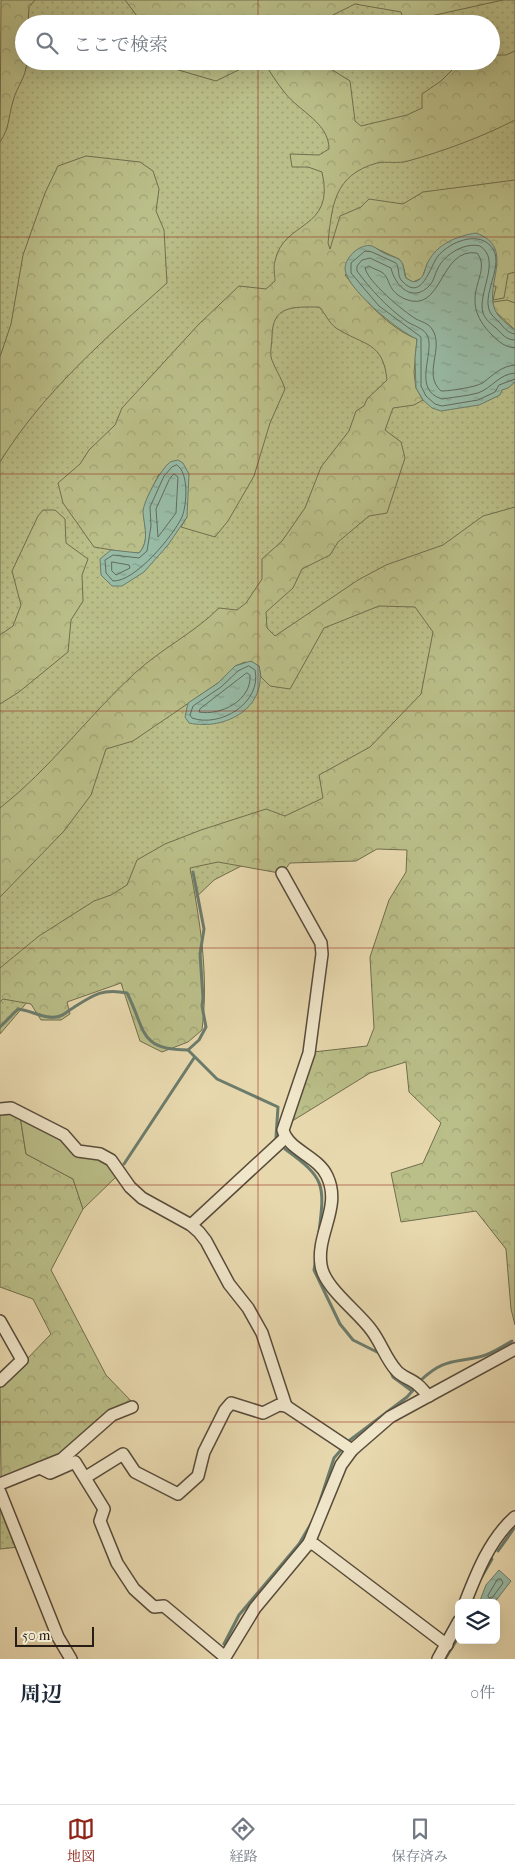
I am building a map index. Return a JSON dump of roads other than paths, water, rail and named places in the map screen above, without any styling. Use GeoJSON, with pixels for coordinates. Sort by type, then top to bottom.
{"type":"FeatureCollection","features":[{"type":"Feature","properties":{"kind":"street"},"geometry":{"type":"LineString","coordinates":[[282,873],[321,943],[322,954],[309,1053],[283,1130],[285,1138],[320,1166],[327,1175],[332,1191],[333,1204],[320,1260],[322,1271],[328,1281],[372,1330],[396,1371],[418,1385],[429,1396]]}},
{"type":"Feature","properties":{"kind":"street"},"geometry":{"type":"LineString","coordinates":[[0,1109],[11,1108],[64,1135],[78,1150],[100,1154],[111,1160],[130,1188],[142,1198],[190,1224],[206,1242],[228,1284],[248,1308],[262,1333],[286,1406]]}},
{"type":"Feature","properties":{"kind":"street"},"geometry":{"type":"LineString","coordinates":[[190,1224],[285,1138]]}},
{"type":"Feature","properties":{"kind":"street"},"geometry":{"type":"LineString","coordinates":[[0,1321],[22,1360],[0,1381]]}},
{"type":"Feature","properties":{"kind":"street"},"geometry":{"type":"LineString","coordinates":[[40,1468],[50,1473],[75,1462],[104,1509],[100,1521],[117,1563],[134,1588],[154,1607],[164,1606],[225,1658],[255,1608],[309,1543],[341,1465],[352,1450],[390,1417],[515,1349]]}},
{"type":"Feature","properties":{"kind":"street"},"geometry":{"type":"LineString","coordinates":[[86,1477],[123,1454],[135,1472],[178,1494],[198,1476],[204,1452],[225,1410],[231,1403],[263,1413],[279,1405],[286,1406],[352,1450]]}},
{"type":"Feature","properties":{"kind":"street"},"geometry":{"type":"LineString","coordinates":[[0,1484],[62,1458],[112,1415],[132,1407]]}},
{"type":"Feature","properties":{"kind":"street"},"geometry":{"type":"LineString","coordinates":[[0,1492],[58,1637],[71,1659]]}},
{"type":"Feature","properties":{"kind":"street"},"geometry":{"type":"LineString","coordinates":[[466,1599],[478,1568],[496,1539],[515,1517]]}},
{"type":"Feature","properties":{"kind":"street"},"geometry":{"type":"LineString","coordinates":[[309,1543],[315,1545],[447,1644]]}},
{"type":"Feature","properties":{"kind":"street"},"geometry":{"type":"LineString","coordinates":[[438,1659],[455,1629]]}},
{"type":"Feature","properties":{"kind":"water"},"geometry":{"type":"Polygon","coordinates":[[[476,233],[488,239],[494,247],[497,256],[493,287],[494,307],[497,314],[515,330],[515,382],[502,390],[500,395],[479,405],[441,411],[432,408],[423,400],[416,388],[415,358],[417,339],[398,328],[374,308],[353,286],[345,268],[348,259],[355,251],[363,246],[372,246],[400,260],[403,264],[406,278],[413,282],[420,279],[432,256],[442,246],[462,236],[476,233]]]}},
{"type":"Feature","properties":{"kind":"water"},"geometry":{"type":"Polygon","coordinates":[[[178,460],[183,463],[189,474],[187,517],[168,545],[144,572],[122,586],[112,586],[101,575],[100,559],[111,550],[139,553],[145,538],[143,512],[146,501],[161,473],[170,462],[178,460]]]}},
{"type":"Feature","properties":{"kind":"water"},"geometry":{"type":"Polygon","coordinates":[[[251,661],[259,666],[260,681],[257,693],[251,704],[241,713],[217,723],[203,725],[189,723],[185,717],[188,703],[218,683],[235,666],[251,661]]]}},
{"type":"Feature","properties":{"kind":"water"},"geometry":{"type":"Polygon","coordinates":[[[499,1570],[511,1581],[497,1599],[481,1599],[486,1585],[499,1570]]]}},
{"type":"Feature","properties":{"kind":"waterway"},"geometry":{"type":"LineString","coordinates":[[0,1027],[18,1009],[55,1017],[63,1015],[86,999],[111,991],[127,993],[141,1027],[152,1042],[172,1049],[188,1050],[199,1040],[206,1027],[202,1006],[200,954],[204,929],[193,872]]}},
{"type":"Feature","properties":{"kind":"waterway"},"geometry":{"type":"LineString","coordinates":[[188,1050],[217,1079],[278,1107],[276,1137]]}},
{"type":"Feature","properties":{"kind":"waterway"},"geometry":{"type":"LineString","coordinates":[[124,1164],[194,1058]]}},
{"type":"Feature","properties":{"kind":"waterway"},"geometry":{"type":"LineString","coordinates":[[285,1149],[308,1167],[319,1183],[322,1203],[319,1232]]}},
{"type":"Feature","properties":{"kind":"waterway"},"geometry":{"type":"LineString","coordinates":[[316,1258],[314,1270],[340,1324],[353,1340],[381,1354]]}},
{"type":"Feature","properties":{"kind":"waterway"},"geometry":{"type":"LineString","coordinates":[[421,1380],[442,1365],[483,1356],[512,1341]]}},
{"type":"Feature","properties":{"kind":"waterway"},"geometry":{"type":"LineString","coordinates":[[390,1370],[393,1377],[412,1391]]}},
{"type":"Feature","properties":{"kind":"waterway"},"geometry":{"type":"LineString","coordinates":[[350,1440],[407,1397],[415,1388]]}},
{"type":"Feature","properties":{"kind":"waterway"},"geometry":{"type":"LineString","coordinates":[[318,1507],[334,1458],[341,1450]]}},
{"type":"Feature","properties":{"kind":"waterway"},"geometry":{"type":"LineString","coordinates":[[224,1644],[239,1615],[299,1544],[312,1522]]}},
{"type":"Feature","properties":{"kind":"waterway"},"geometry":{"type":"LineString","coordinates":[[498,1551],[515,1527]]}},
{"type":"Feature","properties":{"kind":"waterway"},"geometry":{"type":"LineString","coordinates":[[481,1578],[492,1559]]}},
{"type":"Feature","properties":{"kind":"waterway"},"geometry":{"type":"LineString","coordinates":[[445,1659],[455,1643]]}}]}
